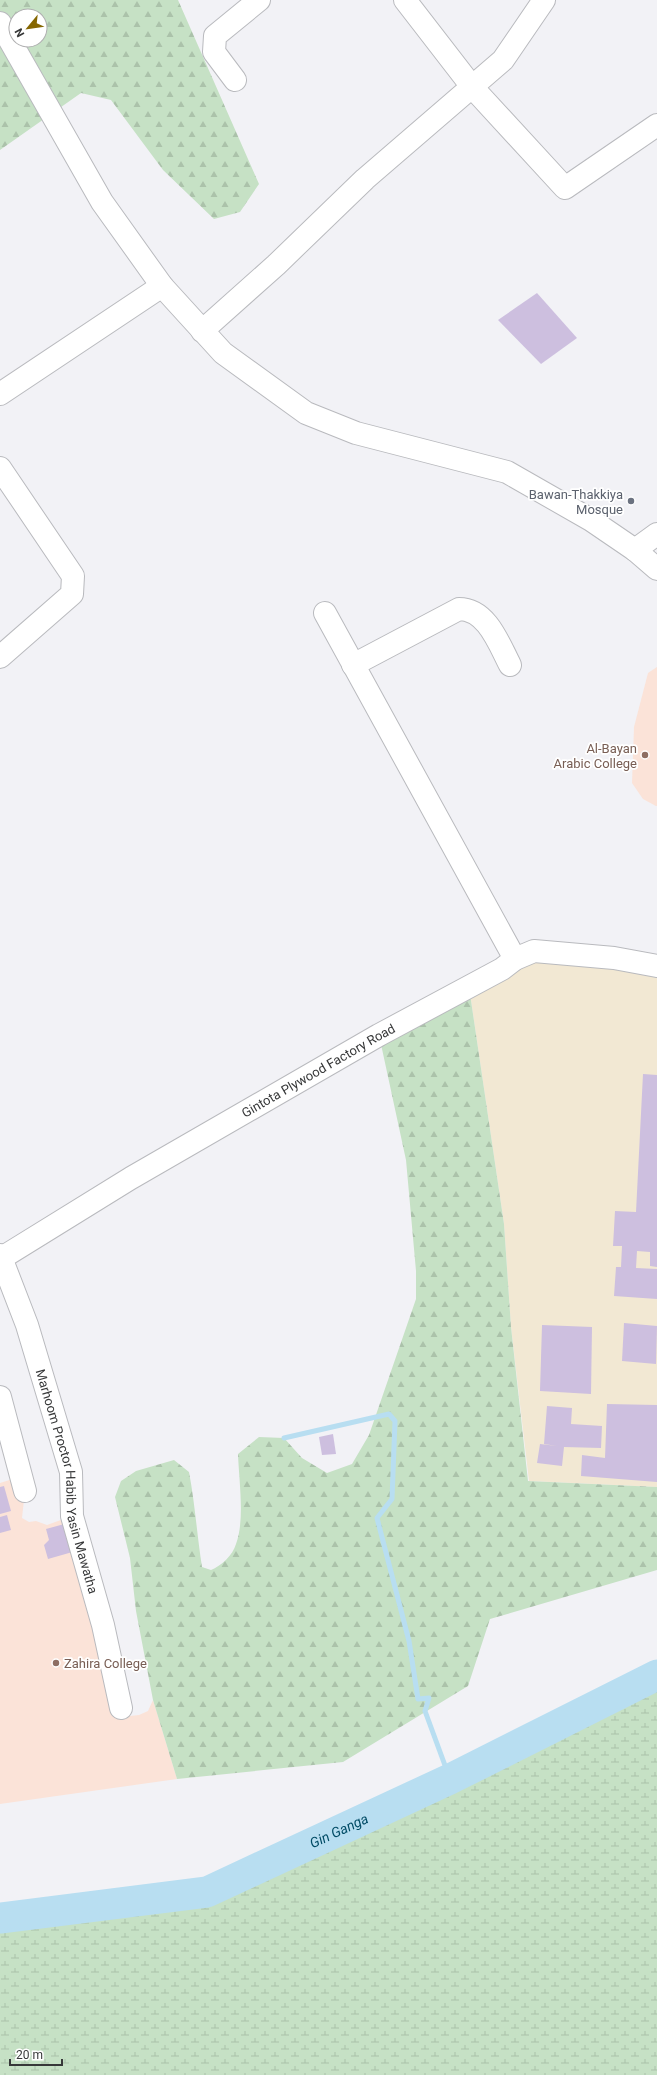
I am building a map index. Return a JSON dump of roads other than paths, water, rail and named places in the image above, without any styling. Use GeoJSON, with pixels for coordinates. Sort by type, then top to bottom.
{"type":"FeatureCollection","features":[{"type":"Feature","properties":{"kind":"street"},"geometry":{"type":"LineString","coordinates":[[234,80],[214,52],[216,36],[259,0]]}},
{"type":"Feature","properties":{"kind":"street"},"geometry":{"type":"LineString","coordinates":[[405,0],[473,88],[565,188],[657,125]]}},
{"type":"Feature","properties":{"kind":"street"},"geometry":{"type":"LineString","coordinates":[[202,331],[276,265],[366,179],[473,88],[503,60],[544,0]]}},
{"type":"Feature","properties":{"kind":"street"},"geometry":{"type":"LineString","coordinates":[[0,22],[102,202],[162,286],[202,331],[224,353],[306,413],[356,433],[508,472],[591,520],[635,550],[657,569]]}},
{"type":"Feature","properties":{"kind":"street"},"geometry":{"type":"LineString","coordinates":[[0,394],[162,286]]}},
{"type":"Feature","properties":{"kind":"street"},"geometry":{"type":"LineString","coordinates":[[0,468],[73,576],[72,594],[0,657]]}},
{"type":"Feature","properties":{"kind":"street"},"geometry":{"type":"LineString","coordinates":[[635,550],[657,534]]}},
{"type":"Feature","properties":{"kind":"street"},"geometry":{"type":"LineString","coordinates":[[353,665],[459,609],[469,609],[488,624],[510,665]]}},
{"type":"Feature","properties":{"kind":"street"},"geometry":{"type":"LineString","coordinates":[[325,613],[515,959]]}},
{"type":"Feature","properties":{"kind":"street","name":"Gintota Plywood Factory Road"},"geometry":{"type":"LineString","coordinates":[[1,1258],[131,1178],[379,1035],[502,969],[515,959],[534,951],[614,958],[657,966]]}},
{"type":"Feature","properties":{"kind":"street","name":"Marhoom Proctor Habib Yasin Mawatha"},"geometry":{"type":"LineString","coordinates":[[1,1258],[27,1325],[71,1472],[72,1516],[103,1625],[121,1708]]}},
{"type":"Feature","properties":{"kind":"street"},"geometry":{"type":"LineString","coordinates":[[0,1397],[25,1491]]}},
{"type":"Feature","properties":{"kind":"waterway"},"geometry":{"type":"LineString","coordinates":[[284,1438],[389,1414],[395,1421],[392,1499],[377,1518],[409,1641],[418,1699],[429,1698],[425,1711],[450,1779]]}},
{"type":"Feature","properties":{"kind":"waterway","name":"Gin Ganga"},"geometry":{"type":"LineString","coordinates":[[0,1918],[207,1892],[450,1779],[657,1675]]}},
{"type":"Feature","properties":{"kind":"place","name":"Bawan-Thakkiya Mosque"},"geometry":{"type":"Point","coordinates":[631,501]}},
{"type":"Feature","properties":{"kind":"place","name":"Al-Bayan Arabic College"},"geometry":{"type":"Point","coordinates":[645,755]}},
{"type":"Feature","properties":{"kind":"place","name":"Zahira College"},"geometry":{"type":"Point","coordinates":[56,1663]}}]}
